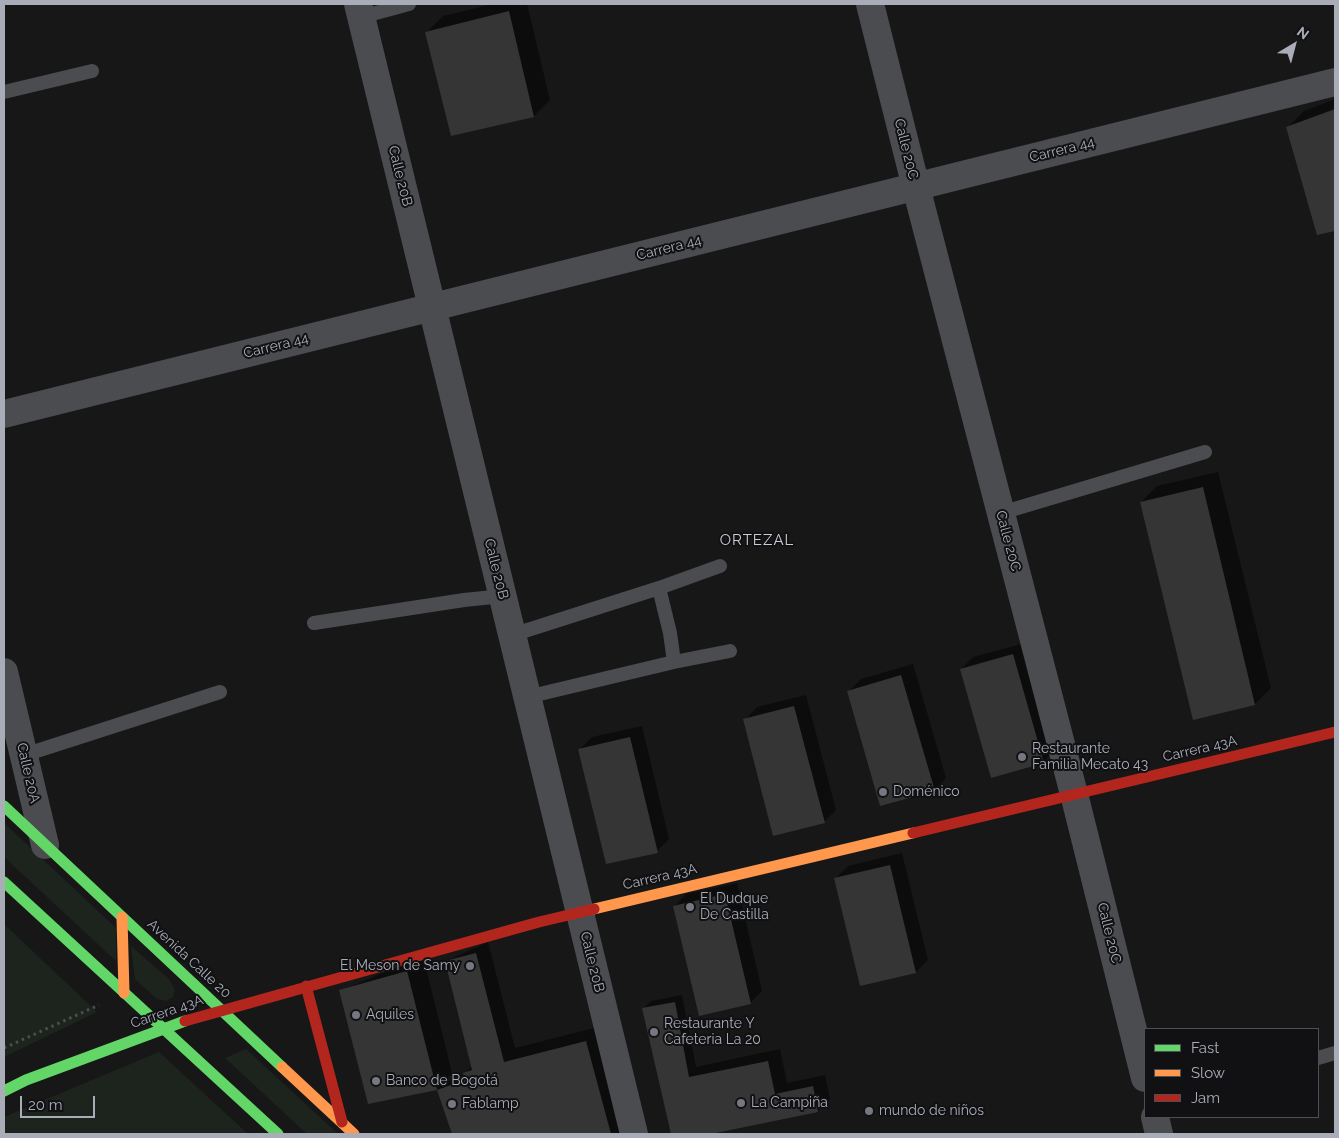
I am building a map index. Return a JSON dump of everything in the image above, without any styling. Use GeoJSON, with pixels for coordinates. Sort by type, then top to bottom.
{"type":"FeatureCollection","features":[{"type":"Feature","properties":{"kind":"main road","name":"Carrera 43A"},"geometry":{"type":"LineString","coordinates":[[4,1091],[26,1080],[162,1028],[306,986],[580,912],[1335,732]]}},
{"type":"Feature","properties":{"kind":"main road","name":"Avenida Calle 20"},"geometry":{"type":"LineString","coordinates":[[4,806],[354,1134]]}},
{"type":"Feature","properties":{"kind":"main road"},"geometry":{"type":"LineString","coordinates":[[4,882],[278,1134]]}},
{"type":"Feature","properties":{"kind":"main road"},"geometry":{"type":"LineString","coordinates":[[122,917],[124,993]]}},
{"type":"Feature","properties":{"kind":"main road"},"geometry":{"type":"LineString","coordinates":[[306,986],[342,1122]]}},
{"type":"Feature","properties":{"kind":"street","name":"Calle 20C"},"geometry":{"type":"LineString","coordinates":[[870,4],[1074,794],[1144,1074]]}},
{"type":"Feature","properties":{"kind":"street","name":"Calle 20B"},"geometry":{"type":"LineString","coordinates":[[360,10],[634,1134]]}},
{"type":"Feature","properties":{"kind":"street","name":"Carrera 44"},"geometry":{"type":"LineString","coordinates":[[4,414],[1335,82]]}},
{"type":"Feature","properties":{"kind":"street","name":"Calle 20A"},"geometry":{"type":"LineString","coordinates":[[4,672],[45,845]]}},
{"type":"Feature","properties":{"kind":"street"},"geometry":{"type":"LineString","coordinates":[[1155,1118],[1159,1134]]}},
{"type":"Feature","properties":{"kind":"lane"},"geometry":{"type":"LineString","coordinates":[[360,10],[409,4]]}},
{"type":"Feature","properties":{"kind":"lane"},"geometry":{"type":"LineString","coordinates":[[4,92],[92,71]]}},
{"type":"Feature","properties":{"kind":"lane"},"geometry":{"type":"LineString","coordinates":[[1001,513],[1205,452]]}},
{"type":"Feature","properties":{"kind":"lane"},"geometry":{"type":"LineString","coordinates":[[512,635],[659,588],[720,566]]}},
{"type":"Feature","properties":{"kind":"lane"},"geometry":{"type":"LineString","coordinates":[[659,588],[670,633],[674,662]]}},
{"type":"Feature","properties":{"kind":"lane"},"geometry":{"type":"LineString","coordinates":[[314,623],[502,596]]}},
{"type":"Feature","properties":{"kind":"lane"},"geometry":{"type":"LineString","coordinates":[[527,697],[674,662],[730,651]]}},
{"type":"Feature","properties":{"kind":"lane"},"geometry":{"type":"LineString","coordinates":[[24,755],[220,692]]}},
{"type":"Feature","properties":{"kind":"lane"},"geometry":{"type":"LineString","coordinates":[[1319,1058],[1335,1053]]}},
{"type":"Feature","properties":{"kind":"path"},"geometry":{"type":"LineString","coordinates":[[4,1048],[124,993]]}},
{"type":"Feature","properties":{"kind":"shaded area"},"geometry":{"type":"Polygon","coordinates":[[[4,823],[116,928],[116,961],[4,857],[4,823]]]}},
{"type":"Feature","properties":{"kind":"shaded area"},"geometry":{"type":"Polygon","coordinates":[[[4,924],[97,1012],[4,1057],[4,924]]]}},
{"type":"Feature","properties":{"kind":"shaded area"},"geometry":{"type":"Polygon","coordinates":[[[131,946],[169,979],[175,990],[173,997],[166,1001],[157,999],[135,979],[131,946]]]}},
{"type":"Feature","properties":{"kind":"shaded area"},"geometry":{"type":"Polygon","coordinates":[[[246,1049],[338,1134],[307,1134],[225,1058],[246,1049]]]}},
{"type":"Feature","properties":{"kind":"shaded area"},"geometry":{"type":"Polygon","coordinates":[[[159,1052],[248,1134],[4,1134],[4,1117],[159,1052]]]}},
{"type":"Feature","properties":{"kind":"building"},"geometry":{"type":"Polygon","coordinates":[[[509,11],[534,117],[451,136],[425,32],[509,11]]]}},
{"type":"Feature","properties":{"kind":"building"},"geometry":{"type":"Polygon","coordinates":[[[1335,109],[1335,231],[1317,235],[1286,127],[1335,109]]]}},
{"type":"Feature","properties":{"kind":"building"},"geometry":{"type":"Polygon","coordinates":[[[1203,487],[1255,705],[1193,720],[1140,502],[1203,487]]]}},
{"type":"Feature","properties":{"kind":"building"},"geometry":{"type":"Polygon","coordinates":[[[1013,654],[1044,763],[991,778],[960,669],[1013,654]]]}},
{"type":"Feature","properties":{"kind":"building"},"geometry":{"type":"Polygon","coordinates":[[[901,675],[935,791],[880,806],[847,691],[901,675]]]}},
{"type":"Feature","properties":{"kind":"building"},"geometry":{"type":"Polygon","coordinates":[[[794,706],[825,823],[773,836],[743,719],[794,706]]]}},
{"type":"Feature","properties":{"kind":"building"},"geometry":{"type":"Polygon","coordinates":[[[630,737],[658,853],[606,864],[578,749],[630,737]]]}},
{"type":"Feature","properties":{"kind":"building"},"geometry":{"type":"Polygon","coordinates":[[[890,865],[916,973],[860,986],[834,878],[890,865]]]}},
{"type":"Feature","properties":{"kind":"building"},"geometry":{"type":"Polygon","coordinates":[[[725,894],[751,1004],[699,1016],[673,906],[725,894]]]}},
{"type":"Feature","properties":{"kind":"building"},"geometry":{"type":"Polygon","coordinates":[[[476,953],[504,1062],[586,1041],[611,1134],[452,1134],[437,1090],[465,1080],[463,1073],[472,1070],[445,961],[476,953]]]}},
{"type":"Feature","properties":{"kind":"building"},"geometry":{"type":"Polygon","coordinates":[[[407,971],[437,1090],[368,1104],[339,990],[407,971]]]}},
{"type":"Feature","properties":{"kind":"building","name":"La Campiña"},"geometry":{"type":"Polygon","coordinates":[[[675,1002],[689,1077],[768,1061],[775,1094],[813,1086],[818,1112],[711,1134],[671,1134],[642,1008],[675,1002]]]}},
{"type":"Feature","properties":{"kind":"traffic: fast"},"geometry":{"type":"LineString","coordinates":[[4,806],[282,1067]]}},
{"type":"Feature","properties":{"kind":"traffic: fast"},"geometry":{"type":"LineString","coordinates":[[4,882],[278,1134]]}},
{"type":"Feature","properties":{"kind":"traffic: fast"},"geometry":{"type":"LineString","coordinates":[[4,1091],[26,1080],[185,1021]]}},
{"type":"Feature","properties":{"kind":"traffic: slow"},"geometry":{"type":"LineString","coordinates":[[594,909],[913,833]]}},
{"type":"Feature","properties":{"kind":"traffic: slow"},"geometry":{"type":"LineString","coordinates":[[122,917],[124,993]]}},
{"type":"Feature","properties":{"kind":"traffic: slow"},"geometry":{"type":"LineString","coordinates":[[282,1067],[354,1134]]}},
{"type":"Feature","properties":{"kind":"traffic: jam"},"geometry":{"type":"LineString","coordinates":[[913,833],[1335,732]]}},
{"type":"Feature","properties":{"kind":"traffic: jam"},"geometry":{"type":"LineString","coordinates":[[185,1021],[539,922],[594,909]]}},
{"type":"Feature","properties":{"kind":"traffic: jam"},"geometry":{"type":"LineString","coordinates":[[306,986],[342,1122]]}},
{"type":"Feature","properties":{"kind":"place","name":"Restaurante Familia Mecato 43"},"geometry":{"type":"Point","coordinates":[1022,757]}},
{"type":"Feature","properties":{"kind":"place","name":"Doménico"},"geometry":{"type":"Point","coordinates":[883,792]}},
{"type":"Feature","properties":{"kind":"place","name":"El Dudque De Castilla"},"geometry":{"type":"Point","coordinates":[690,907]}},
{"type":"Feature","properties":{"kind":"place","name":"El Meson de Samy"},"geometry":{"type":"Point","coordinates":[470,966]}},
{"type":"Feature","properties":{"kind":"place","name":"Aquiles"},"geometry":{"type":"Point","coordinates":[356,1015]}},
{"type":"Feature","properties":{"kind":"place","name":"Restaurante Y Cafeteria La 20"},"geometry":{"type":"Point","coordinates":[654,1032]}},
{"type":"Feature","properties":{"kind":"place","name":"Banco de Bogotá"},"geometry":{"type":"Point","coordinates":[376,1081]}},
{"type":"Feature","properties":{"kind":"place","name":"La Campiña"},"geometry":{"type":"Point","coordinates":[741,1103]}},
{"type":"Feature","properties":{"kind":"place","name":"Fablamp"},"geometry":{"type":"Point","coordinates":[452,1104]}},
{"type":"Feature","properties":{"kind":"place","name":"mundo de niños"},"geometry":{"type":"Point","coordinates":[869,1111]}},
{"type":"Feature","properties":{"kind":"district","name":"ORTEZAL"},"geometry":{"type":"Point","coordinates":[757,540]}}]}
